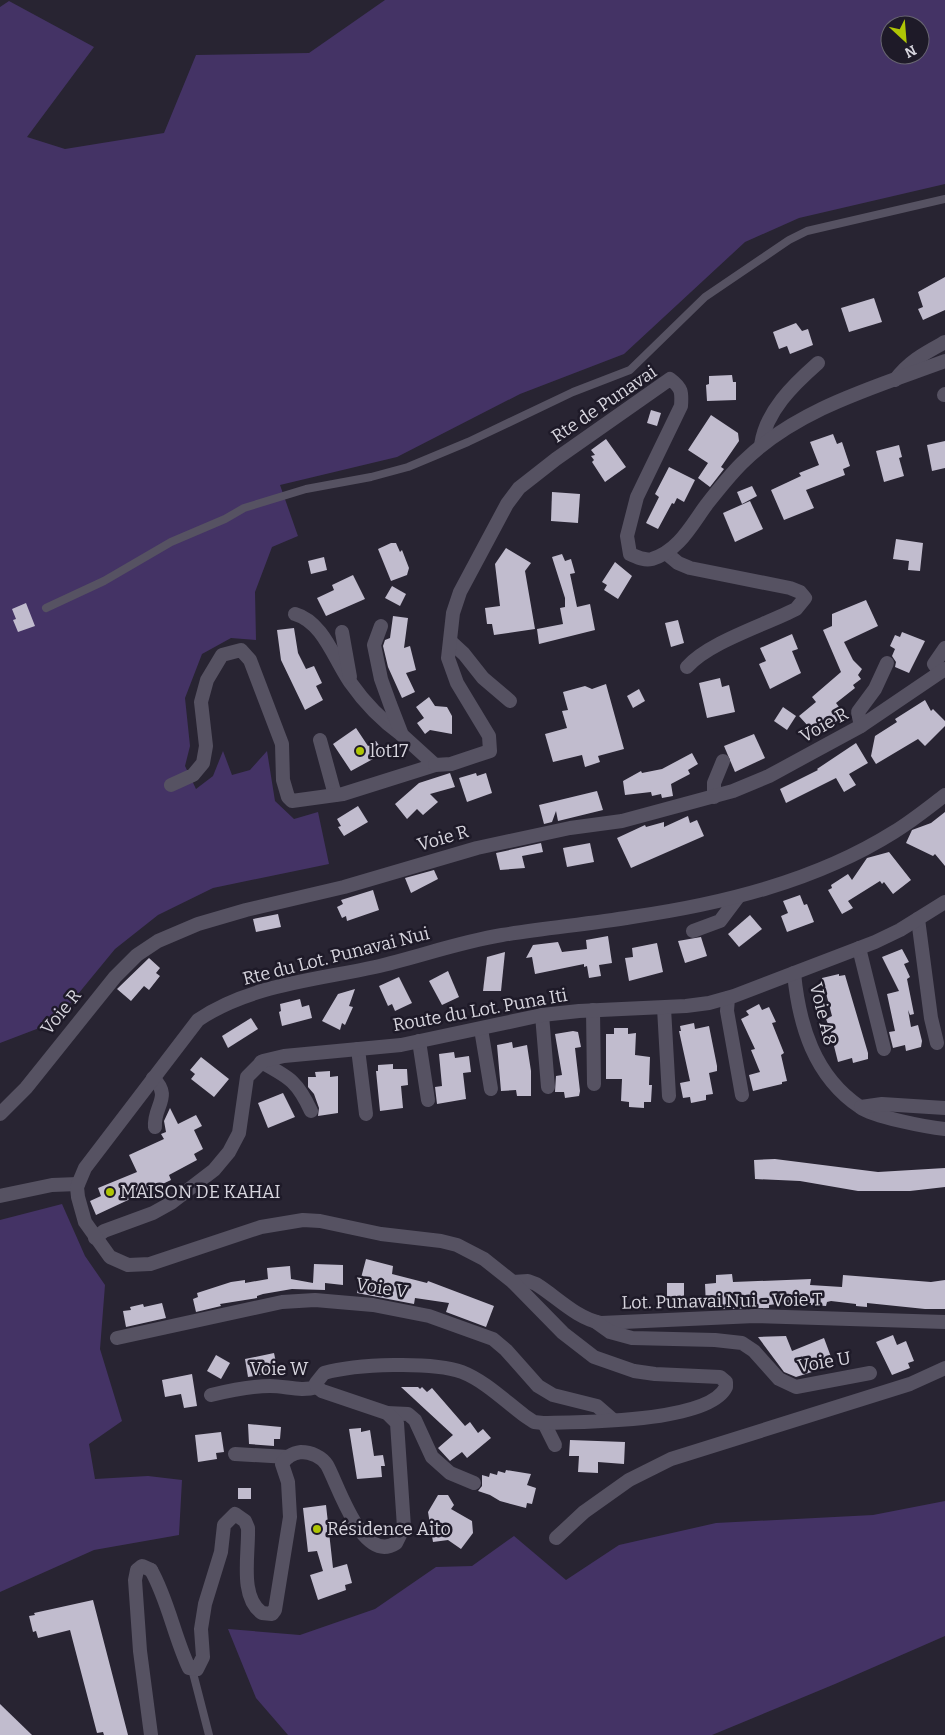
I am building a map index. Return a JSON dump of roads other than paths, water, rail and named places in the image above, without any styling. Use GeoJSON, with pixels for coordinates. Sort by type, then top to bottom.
{"type":"FeatureCollection","features":[{"type":"Feature","properties":{"kind":"street"},"geometry":{"type":"LineString","coordinates":[[895,380],[904,368],[945,333]]}},
{"type":"Feature","properties":{"kind":"street"},"geometry":{"type":"LineString","coordinates":[[922,353],[945,342]]}},
{"type":"Feature","properties":{"kind":"street"},"geometry":{"type":"LineString","coordinates":[[687,667],[692,660],[715,647],[796,609],[805,598],[800,592],[790,588],[690,568],[678,563],[666,553],[681,540],[708,502],[741,464],[762,445],[786,428],[824,408],[945,361]]}},
{"type":"Feature","properties":{"kind":"street"},"geometry":{"type":"LineString","coordinates":[[762,445],[764,428],[770,416],[793,387],[818,363]]}},
{"type":"Feature","properties":{"kind":"street","name":"Rte de Punavai"},"geometry":{"type":"LineString","coordinates":[[435,765],[451,764],[490,752],[489,736],[457,683],[448,658],[453,613],[460,592],[507,504],[519,488],[556,459],[670,379],[680,386],[682,391],[681,406],[637,497],[627,536],[630,554],[650,559],[666,553]]}},
{"type":"Feature","properties":{"kind":"street"},"geometry":{"type":"LineString","coordinates":[[171,786],[193,775],[203,763],[206,746],[201,702],[207,680],[222,655],[241,650],[250,660],[282,744],[283,780],[288,797],[292,801],[335,796],[402,777],[435,765],[402,735],[383,722],[351,683],[314,625],[303,616],[295,614]]}},
{"type":"Feature","properties":{"kind":"street"},"geometry":{"type":"LineString","coordinates":[[381,626],[374,645],[381,679],[402,735]]}},
{"type":"Feature","properties":{"kind":"street"},"geometry":{"type":"LineString","coordinates":[[342,632],[351,683]]}},
{"type":"Feature","properties":{"kind":"street"},"geometry":{"type":"LineString","coordinates":[[451,642],[464,654],[483,678],[510,701]]}},
{"type":"Feature","properties":{"kind":"street"},"geometry":{"type":"LineString","coordinates":[[942,671],[934,664],[945,648]]}},
{"type":"Feature","properties":{"kind":"street"},"geometry":{"type":"LineString","coordinates":[[861,726],[858,712],[874,689],[887,663]]}},
{"type":"Feature","properties":{"kind":"street","name":"Voie R"},"geometry":{"type":"LineString","coordinates":[[0,1114],[26,1088],[114,977],[137,955],[158,941],[198,924],[246,910],[344,886],[477,848],[570,828],[622,821],[714,797],[769,776],[861,726],[942,671]]}},
{"type":"Feature","properties":{"kind":"street"},"geometry":{"type":"LineString","coordinates":[[320,740],[335,796]]}},
{"type":"Feature","properties":{"kind":"street"},"geometry":{"type":"LineString","coordinates":[[714,797],[714,783],[723,761]]}},
{"type":"Feature","properties":{"kind":"street","name":"Rte du Lot. Punavai Nui"},"geometry":{"type":"LineString","coordinates":[[78,1184],[85,1168],[198,1020],[217,1008],[260,991],[378,966],[502,935],[634,917],[738,897],[782,884],[873,844],[921,814],[945,794]]}},
{"type":"Feature","properties":{"kind":"street"},"geometry":{"type":"LineString","coordinates":[[692,931],[720,921],[738,897]]}},
{"type":"Feature","properties":{"kind":"street","name":"Route du Lot. Puna Iti"},"geometry":{"type":"LineString","coordinates":[[261,1062],[284,1056],[419,1041],[542,1016],[593,1010],[686,1006],[728,998],[859,948],[900,930],[945,902]]}},
{"type":"Feature","properties":{"kind":"street"},"geometry":{"type":"LineString","coordinates":[[918,919],[931,1018],[937,1042]]}},
{"type":"Feature","properties":{"kind":"street"},"geometry":{"type":"LineString","coordinates":[[859,948],[884,1049]]}},
{"type":"Feature","properties":{"kind":"street","name":"Voie A8"},"geometry":{"type":"LineString","coordinates":[[794,973],[800,1016],[815,1059],[831,1080],[859,1107],[922,1126],[945,1129]]}},
{"type":"Feature","properties":{"kind":"street"},"geometry":{"type":"LineString","coordinates":[[728,998],[727,1011],[742,1095]]}},
{"type":"Feature","properties":{"kind":"street"},"geometry":{"type":"LineString","coordinates":[[664,1008],[669,1096]]}},
{"type":"Feature","properties":{"kind":"street"},"geometry":{"type":"LineString","coordinates":[[593,1010],[594,1084]]}},
{"type":"Feature","properties":{"kind":"street"},"geometry":{"type":"LineString","coordinates":[[542,1016],[548,1087]]}},
{"type":"Feature","properties":{"kind":"street"},"geometry":{"type":"LineString","coordinates":[[481,1028],[491,1089]]}},
{"type":"Feature","properties":{"kind":"street"},"geometry":{"type":"LineString","coordinates":[[419,1041],[428,1100]]}},
{"type":"Feature","properties":{"kind":"street"},"geometry":{"type":"LineString","coordinates":[[358,1049],[366,1114]]}},
{"type":"Feature","properties":{"kind":"street"},"geometry":{"type":"LineString","coordinates":[[95,1238],[104,1231],[153,1213],[172,1202],[214,1170],[229,1152],[240,1133],[247,1077],[261,1062],[285,1075],[300,1087],[311,1111]]}},
{"type":"Feature","properties":{"kind":"street"},"geometry":{"type":"LineString","coordinates":[[153,1078],[161,1086],[163,1094],[154,1121],[155,1127]]}},
{"type":"Feature","properties":{"kind":"street"},"geometry":{"type":"LineString","coordinates":[[859,1107],[882,1104],[945,1108]]}},
{"type":"Feature","properties":{"kind":"street"},"geometry":{"type":"LineString","coordinates":[[0,1196],[52,1185],[78,1184],[78,1197],[85,1222],[110,1257],[128,1265],[144,1264],[173,1257],[261,1227],[295,1221],[320,1221],[381,1234],[441,1240],[457,1245],[484,1259],[513,1282],[563,1333],[594,1357],[634,1371],[671,1377],[713,1376],[720,1377],[726,1382],[723,1393],[716,1400],[683,1411],[635,1419],[544,1423],[534,1422],[476,1380],[446,1368],[395,1366],[331,1371],[324,1373],[319,1379],[317,1388],[332,1396],[387,1413],[408,1414],[415,1420],[432,1457],[450,1473],[474,1483]]}},
{"type":"Feature","properties":{"kind":"street","name":"Lot. Punavai Nui - Voie T"},"geometry":{"type":"LineString","coordinates":[[513,1282],[528,1281],[536,1284],[580,1315],[596,1322],[755,1316],[945,1322]]}},
{"type":"Feature","properties":{"kind":"street","name":"Voie V"},"geometry":{"type":"LineString","coordinates":[[117,1338],[282,1302],[314,1300],[373,1305],[429,1316],[493,1339],[506,1350],[538,1386],[554,1395],[597,1406],[612,1419]]}},
{"type":"Feature","properties":{"kind":"street","name":"Voie U"},"geometry":{"type":"LineString","coordinates":[[596,1322],[610,1332],[632,1338],[715,1340],[742,1344],[754,1351],[779,1380],[796,1387],[870,1374]]}},
{"type":"Feature","properties":{"kind":"street"},"geometry":{"type":"LineString","coordinates":[[556,1538],[584,1512],[628,1480],[671,1459],[910,1384],[945,1368]]}},
{"type":"Feature","properties":{"kind":"street"},"geometry":{"type":"LineString","coordinates":[[838,1406],[841,1380]]}},
{"type":"Feature","properties":{"kind":"street","name":"Voie W"},"geometry":{"type":"LineString","coordinates":[[211,1395],[244,1387],[273,1386],[303,1391],[317,1388]]}},
{"type":"Feature","properties":{"kind":"street"},"geometry":{"type":"LineString","coordinates":[[235,1454],[288,1456],[299,1452],[318,1456],[326,1464],[346,1510],[356,1526],[378,1544],[391,1546],[401,1536],[404,1527],[397,1423],[387,1413]]}},
{"type":"Feature","properties":{"kind":"street"},"geometry":{"type":"LineString","coordinates":[[544,1423],[555,1445]]}},
{"type":"Feature","properties":{"kind":"street"},"geometry":{"type":"LineString","coordinates":[[151,1735],[140,1651],[135,1580],[137,1570],[142,1566],[151,1570],[158,1583],[180,1650],[189,1668],[197,1669],[203,1657],[202,1629],[205,1604],[221,1552],[224,1525],[236,1514],[245,1521],[248,1528],[249,1600],[262,1613],[272,1614],[275,1610],[290,1517],[288,1482],[282,1464],[288,1456]]}},
{"type":"Feature","properties":{"kind":"lane"},"geometry":{"type":"LineString","coordinates":[[46,608],[104,582],[171,542],[225,519],[244,508],[306,489],[371,477],[408,467],[468,442],[573,392],[630,370],[705,296],[789,240],[807,231],[945,198]]}},
{"type":"Feature","properties":{"kind":"lane"},"geometry":{"type":"LineString","coordinates":[[192,1669],[209,1735]]}},
{"type":"Feature","properties":{"kind":"place","name":"lot17"},"geometry":{"type":"Point","coordinates":[360,751]}},
{"type":"Feature","properties":{"kind":"place","name":"MAISON DE KAHAI"},"geometry":{"type":"Point","coordinates":[110,1192]}},
{"type":"Feature","properties":{"kind":"place","name":"Résidence Aito"},"geometry":{"type":"Point","coordinates":[317,1529]}}]}
